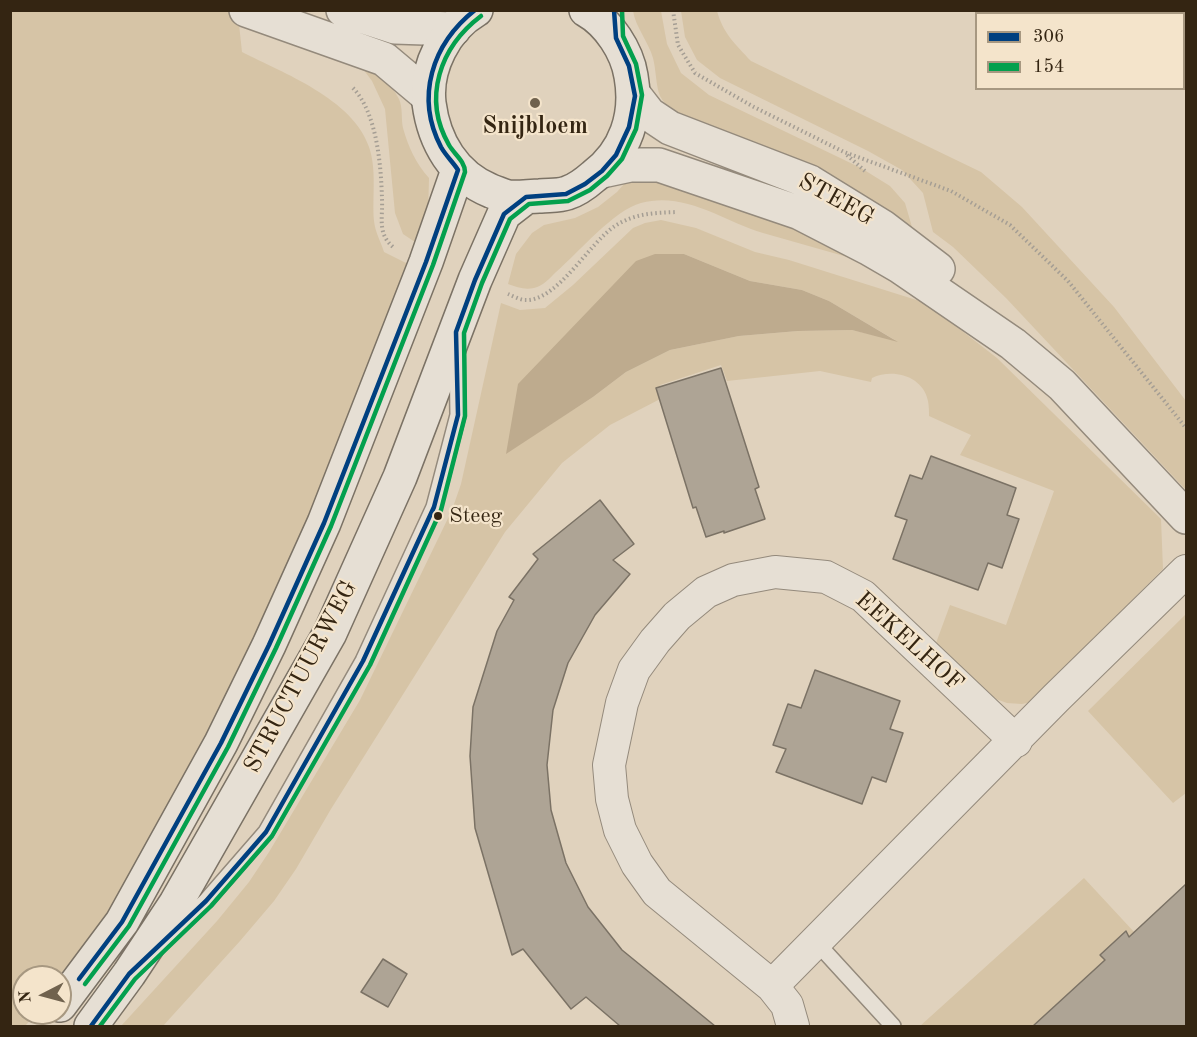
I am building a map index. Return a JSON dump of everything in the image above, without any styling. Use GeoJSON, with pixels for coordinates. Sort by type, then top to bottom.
{"type":"FeatureCollection","features":[{"type":"Feature","properties":{"kind":"main road"},"geometry":{"type":"LineString","coordinates":[[246,10],[384,59],[428,96]]}},
{"type":"Feature","properties":{"kind":"main road"},"geometry":{"type":"LineString","coordinates":[[343,10],[395,27],[465,20]]}},
{"type":"Feature","properties":{"kind":"main road"},"geometry":{"type":"LineString","coordinates":[[465,20],[440,49],[431,72],[428,96],[432,123],[442,148],[458,170],[481,187],[507,197],[566,194],[585,184],[602,171],[616,155],[629,127],[634,96],[629,66],[615,24],[586,10]]}},
{"type":"Feature","properties":{"kind":"main road","name":"STEEG"},"geometry":{"type":"LineString","coordinates":[[634,96],[649,114],[670,128],[810,182],[883,227],[936,267],[966,294],[1013,344]]}},
{"type":"Feature","properties":{"kind":"main road","name":"STEEG"},"geometry":{"type":"LineString","coordinates":[[602,171],[630,165],[659,165],[800,213],[899,266],[1013,344],[1062,385],[1186,517]]}},
{"type":"Feature","properties":{"kind":"main road","name":"STRUCTUURWEG"},"geometry":{"type":"LineString","coordinates":[[72,989],[122,922],[221,743],[269,645],[324,523],[426,262],[458,170]]}},
{"type":"Feature","properties":{"kind":"main road","name":"STRUCTUURWEG"},"geometry":{"type":"LineString","coordinates":[[91,1026],[176,903],[330,633],[400,477],[475,280],[504,213],[526,197]]}},
{"type":"Feature","properties":{"kind":"street"},"geometry":{"type":"LineString","coordinates":[[772,986],[817,943],[1056,698],[1186,571]]}},
{"type":"Feature","properties":{"kind":"street","name":"EEKELHOF"},"geometry":{"type":"LineString","coordinates":[[793,1026],[787,1005],[772,986],[657,892],[637,864],[620,830],[612,799],[609,765],[622,703],[634,670],[655,641],[677,616],[706,592],[733,580],[775,572],[826,577],[863,596],[1016,741]]}},
{"type":"Feature","properties":{"kind":"lane","name":"STRUCTUURWEG"},"geometry":{"type":"LineString","coordinates":[[129,974],[206,902],[266,832],[363,661],[434,507],[458,415],[456,332]]}},
{"type":"Feature","properties":{"kind":"lane"},"geometry":{"type":"LineString","coordinates":[[817,943],[893,1026]]}},
{"type":"Feature","properties":{"kind":"path"},"geometry":{"type":"LineString","coordinates":[[673,10],[678,45],[695,73],[754,107],[844,152],[951,191],[1010,225],[1068,280],[1186,428]]}},
{"type":"Feature","properties":{"kind":"shaded area"},"geometry":{"type":"Polygon","coordinates":[[[226,10],[238,15],[242,52],[315,89],[333,101],[361,130],[369,147],[374,174],[374,221],[378,237],[384,252],[412,266],[273,613],[151,850],[72,968],[72,965],[12,965],[12,1025],[25,1026],[10,1026],[10,11],[226,10]]]}},
{"type":"Feature","properties":{"kind":"shaded area"},"geometry":{"type":"Polygon","coordinates":[[[633,11],[661,11],[667,44],[681,73],[709,95],[861,168],[890,186],[905,203],[912,227],[859,195],[682,120],[660,96],[653,58],[633,11]]]}},
{"type":"Feature","properties":{"kind":"shaded area"},"geometry":{"type":"Polygon","coordinates":[[[681,11],[717,11],[726,32],[751,61],[981,172],[1022,207],[1114,307],[1186,401],[1186,490],[1006,298],[953,247],[933,232],[923,193],[902,170],[720,78],[697,60],[685,37],[681,11]]]}},
{"type":"Feature","properties":{"kind":"shaded area"},"geometry":{"type":"Polygon","coordinates":[[[357,61],[381,77],[399,99],[407,141],[416,161],[429,178],[428,215],[421,246],[403,234],[395,213],[385,109],[372,81],[357,61]]]}},
{"type":"Feature","properties":{"kind":"shaded area"},"geometry":{"type":"Polygon","coordinates":[[[647,178],[745,202],[865,262],[763,233],[688,204],[657,200],[630,207],[619,214],[540,286],[527,289],[508,284],[516,254],[532,233],[544,225],[575,218],[598,207],[624,184],[647,178]]]}},
{"type":"Feature","properties":{"kind":"shaded area"},"geometry":{"type":"Polygon","coordinates":[[[661,220],[696,228],[755,252],[789,260],[926,303],[997,358],[1161,519],[1163,569],[1031,702],[1007,703],[993,698],[936,643],[950,605],[1006,625],[1054,491],[960,455],[971,435],[929,416],[925,392],[920,385],[906,376],[880,375],[872,378],[871,382],[820,371],[727,381],[721,365],[660,385],[664,397],[610,425],[562,463],[505,532],[274,901],[163,1026],[121,1026],[217,921],[249,882],[360,700],[452,510],[461,484],[501,303],[520,310],[545,308],[573,285],[633,228],[661,220]],[[684,254],[506,453],[593,397],[626,372],[670,350],[739,336],[798,331],[852,330],[895,340],[829,301],[802,290],[750,281],[684,254]]]}},
{"type":"Feature","properties":{"kind":"shaded area"},"geometry":{"type":"Polygon","coordinates":[[[655,254],[684,254],[750,281],[802,290],[829,301],[898,342],[852,330],[798,331],[739,336],[670,350],[626,372],[593,397],[506,454],[518,384],[636,261],[655,254]]]}},
{"type":"Feature","properties":{"kind":"shaded area"},"geometry":{"type":"Polygon","coordinates":[[[1186,614],[1186,793],[1173,803],[1088,711],[1186,614]]]}},
{"type":"Feature","properties":{"kind":"shaded area"},"geometry":{"type":"Polygon","coordinates":[[[1084,878],[1135,933],[1182,889],[1186,894],[1186,1026],[920,1026],[1084,878]]]}},
{"type":"Feature","properties":{"kind":"building"},"geometry":{"type":"Polygon","coordinates":[[[721,368],[759,487],[755,489],[765,519],[706,537],[696,507],[693,508],[656,388],[721,368]]]}},
{"type":"Feature","properties":{"kind":"building"},"geometry":{"type":"Polygon","coordinates":[[[931,456],[1016,488],[1007,515],[1019,519],[1002,568],[988,563],[978,590],[893,559],[907,520],[895,516],[910,475],[922,479],[931,456]]]}},
{"type":"Feature","properties":{"kind":"building"},"geometry":{"type":"Polygon","coordinates":[[[600,500],[634,544],[613,560],[630,574],[595,615],[568,663],[553,710],[547,765],[551,810],[566,863],[588,907],[622,950],[715,1026],[620,1026],[586,997],[571,1009],[523,949],[512,955],[475,828],[470,756],[473,707],[497,631],[514,600],[509,597],[538,559],[533,554],[600,500]]]}},
{"type":"Feature","properties":{"kind":"building"},"geometry":{"type":"Polygon","coordinates":[[[815,670],[900,701],[890,729],[903,733],[886,782],[872,777],[862,804],[776,772],[786,749],[773,745],[788,704],[801,708],[815,670]]]}},
{"type":"Feature","properties":{"kind":"building"},"geometry":{"type":"Polygon","coordinates":[[[1186,884],[1186,1026],[1033,1026],[1105,960],[1100,955],[1126,931],[1129,937],[1186,884]]]}},
{"type":"Feature","properties":{"kind":"building"},"geometry":{"type":"Polygon","coordinates":[[[383,959],[407,974],[388,1007],[361,992],[383,959]]]}},
{"type":"Feature","properties":{"kind":"transit line","name":"306"},"geometry":{"type":"LineString","coordinates":[[79,979],[122,922],[221,743],[269,645],[324,523],[426,262],[458,170],[441,147],[433,128],[429,109],[429,91],[438,55],[460,24],[475,10]]}},
{"type":"Feature","properties":{"kind":"transit line","name":"306"},"geometry":{"type":"LineString","coordinates":[[91,1026],[129,974],[206,901],[266,832],[363,661],[434,507],[458,415],[456,332],[475,280],[504,214],[526,197],[566,194],[585,184],[602,171],[616,155],[629,127],[635,96],[629,66],[616,38],[614,10]]}},
{"type":"Feature","properties":{"kind":"transit line","name":"154"},"geometry":{"type":"LineString","coordinates":[[100,1026],[135,979],[211,906],[272,836],[370,665],[441,510],[465,416],[464,333],[482,283],[510,219],[529,204],[568,201],[590,190],[622,159],[636,129],[642,95],[636,64],[623,36],[622,10]]}},
{"type":"Feature","properties":{"kind":"transit line","name":"154"},"geometry":{"type":"LineString","coordinates":[[85,984],[129,926],[228,747],[331,526],[433,265],[465,172],[463,164],[449,145],[441,127],[436,92],[446,58],[455,43],[481,16]]}},
{"type":"Feature","properties":{"kind":"place","name":"Snijbloem"},"geometry":{"type":"Point","coordinates":[535,103]}},
{"type":"Feature","properties":{"kind":"place","name":"Steeg"},"geometry":{"type":"Point","coordinates":[438,516]}}]}
